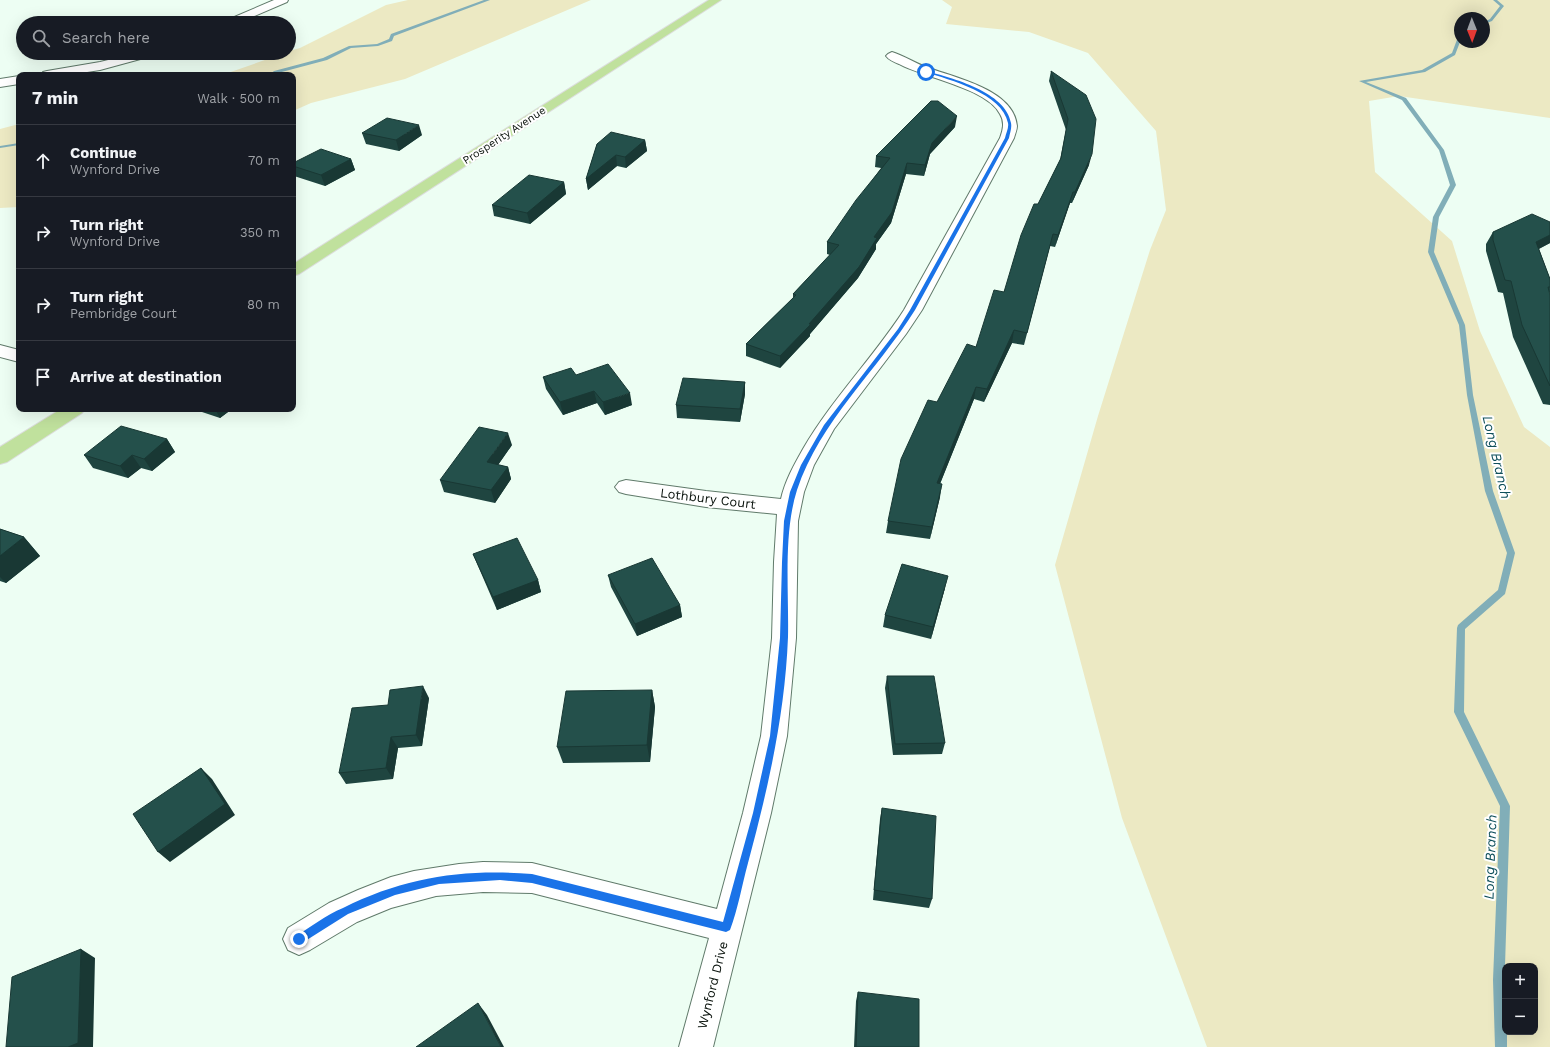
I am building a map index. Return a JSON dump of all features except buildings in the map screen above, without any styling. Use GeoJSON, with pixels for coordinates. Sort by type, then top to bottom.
{"type":"FeatureCollection","features":[{"type":"Feature","properties":{"kind":"main road","name":"Prosperity Avenue"},"geometry":{"type":"LineString","coordinates":[[296,269],[716,0]]}},
{"type":"Feature","properties":{"kind":"main road"},"geometry":{"type":"LineString","coordinates":[[0,457],[70,412]]}},
{"type":"Feature","properties":{"kind":"street"},"geometry":{"type":"LineString","coordinates":[[245,16],[283,0]]}},
{"type":"Feature","properties":{"kind":"street","name":"Wynford Drive"},"geometry":{"type":"LineString","coordinates":[[696,1047],[726,927],[758,813],[774,736],[784,638],[785,562],[790,508],[801,472],[826,426],[900,330],[913,310],[1007,138],[1010,127],[1005,112],[997,102],[985,94],[952,79],[917,68],[892,56]]}},
{"type":"Feature","properties":{"kind":"street"},"geometry":{"type":"LineString","coordinates":[[65,72],[100,66],[123,60]]}},
{"type":"Feature","properties":{"kind":"street"},"geometry":{"type":"LineString","coordinates":[[0,83],[16,80]]}},
{"type":"Feature","properties":{"kind":"street"},"geometry":{"type":"LineString","coordinates":[[0,351],[16,355]]}},
{"type":"Feature","properties":{"kind":"street","name":"Lothbury Court"},"geometry":{"type":"LineString","coordinates":[[626,486],[706,498],[790,508]]}},
{"type":"Feature","properties":{"kind":"street"},"geometry":{"type":"LineString","coordinates":[[299,939],[345,911],[395,890],[439,880],[500,876],[532,878],[726,927]]}},
{"type":"Feature","properties":{"kind":"shaded area"},"geometry":{"type":"Polygon","coordinates":[[[408,0],[591,0],[405,79],[311,103],[296,110],[296,72],[231,72],[265,60],[296,60],[296,49],[386,5],[408,0]]]}},
{"type":"Feature","properties":{"kind":"shaded area"},"geometry":{"type":"Polygon","coordinates":[[[942,0],[1550,0],[1550,118],[1399,96],[1369,101],[1375,172],[1452,241],[1480,331],[1524,427],[1550,447],[1550,1047],[1207,1047],[1122,818],[1055,565],[1098,416],[1150,250],[1166,210],[1156,131],[1088,53],[1029,32],[946,24],[952,7],[942,0]]]}},
{"type":"Feature","properties":{"kind":"shaded area"},"geometry":{"type":"Polygon","coordinates":[[[16,125],[16,207],[0,208],[0,129],[16,125]]]}},
{"type":"Feature","properties":{"kind":"waterway"},"geometry":{"type":"LineString","coordinates":[[276,72],[325,59],[350,47],[378,45],[391,40],[392,35],[488,0]]}},
{"type":"Feature","properties":{"kind":"waterway","name":"Long Branch"},"geometry":{"type":"LineString","coordinates":[[1490,20],[1502,6],[1495,0]]}},
{"type":"Feature","properties":{"kind":"waterway","name":"Long Branch"},"geometry":{"type":"LineString","coordinates":[[1456,48],[1454,54],[1423,71],[1361,81],[1404,99],[1441,150],[1453,185],[1436,217],[1431,252],[1462,325],[1470,395],[1489,491],[1511,553],[1502,592],[1461,628],[1459,712],[1505,806],[1499,980],[1501,1047]]}},
{"type":"Feature","properties":{"kind":"waterway"},"geometry":{"type":"LineString","coordinates":[[0,147],[16,144]]}},
{"type":"Feature","properties":{"kind":"route"},"geometry":{"type":"LineString","coordinates":[[299,939],[345,911],[395,890],[439,880],[500,876],[532,878],[726,927],[758,813],[774,736],[784,638],[787,521],[793,492],[804,465],[826,426],[900,330],[913,310],[1007,138],[1010,127],[1005,112],[997,102],[985,94],[971,86],[926,72]]}}]}
